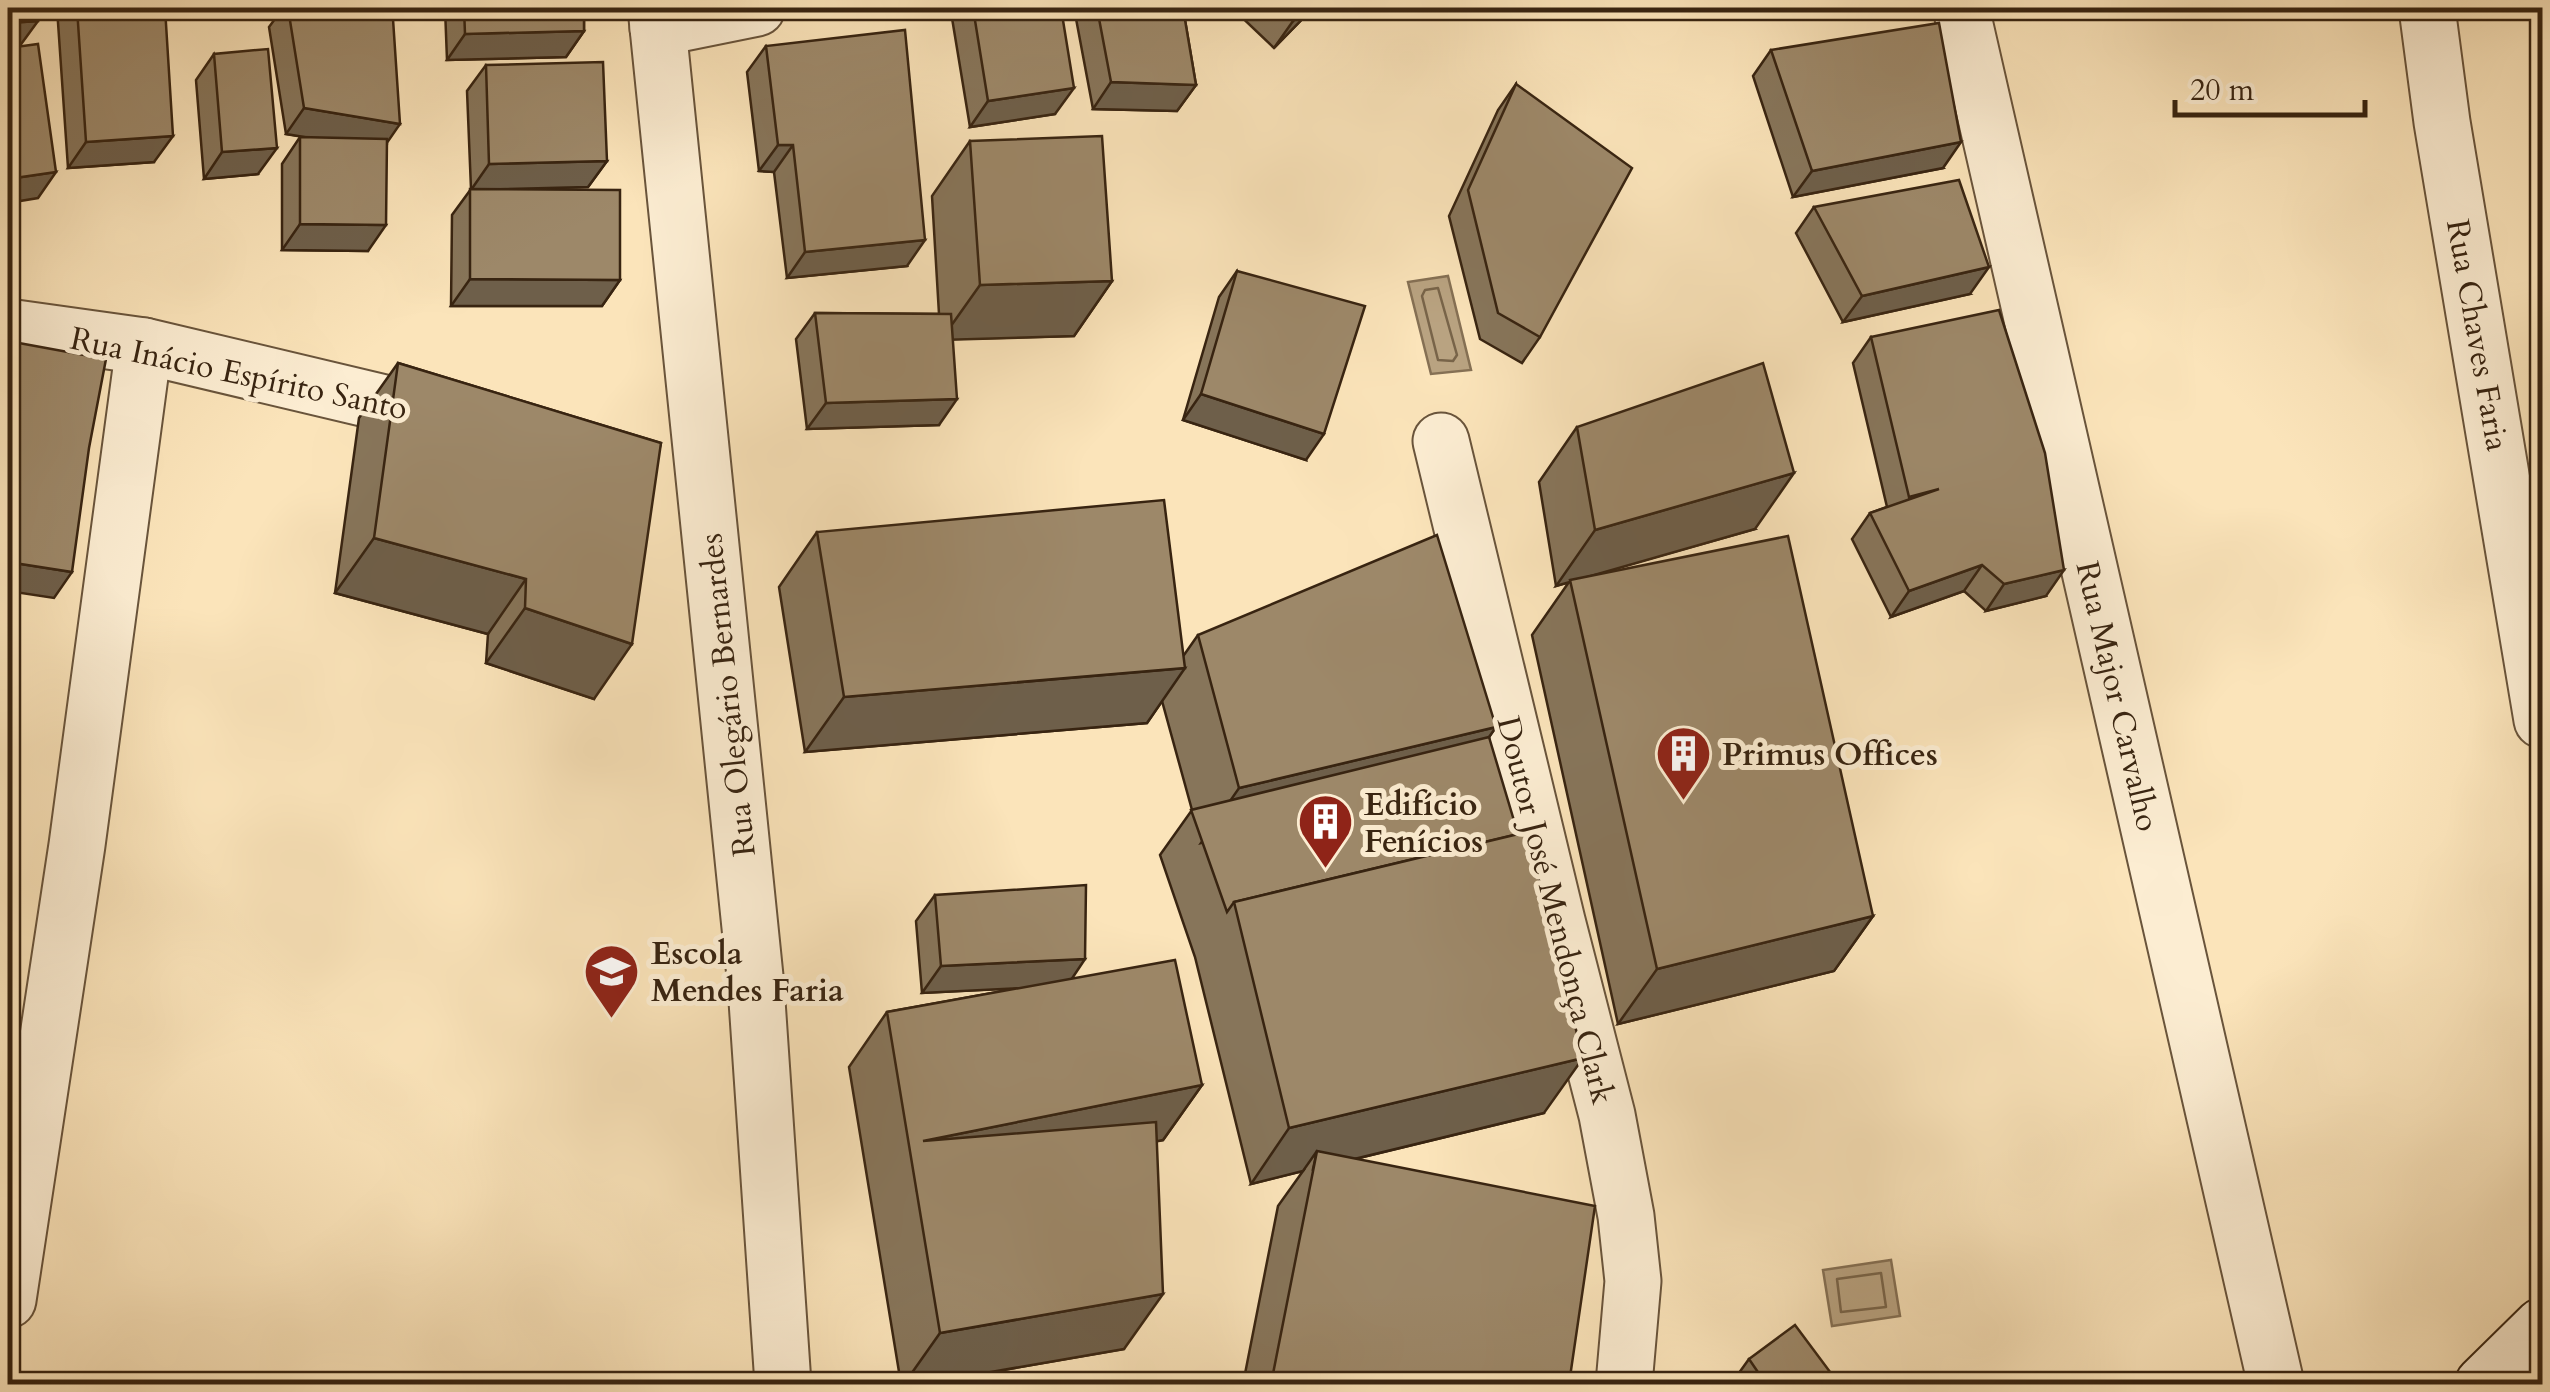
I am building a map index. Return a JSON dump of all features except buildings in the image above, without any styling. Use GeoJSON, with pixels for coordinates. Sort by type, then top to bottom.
{"type":"FeatureCollection","features":[{"type":"Feature","properties":{"kind":"street"},"geometry":{"type":"LineString","coordinates":[[657,18],[757,8]]}},
{"type":"Feature","properties":{"kind":"street","name":"Rua Major Carvalho"},"geometry":{"type":"LineString","coordinates":[[1961,8],[2276,1384]]}},
{"type":"Feature","properties":{"kind":"street","name":"Rua Chaves Faria"},"geometry":{"type":"LineString","coordinates":[[2427,8],[2442,122],[2542,720]]}},
{"type":"Feature","properties":{"kind":"street","name":"Rua Olegário Bernardes"},"geometry":{"type":"LineString","coordinates":[[657,18],[679,469],[756,986],[783,1384]]}},
{"type":"Feature","properties":{"kind":"street","name":"Rua Inácio Espírito Santo"},"geometry":{"type":"LineString","coordinates":[[8,327],[144,346],[492,428]]}},
{"type":"Feature","properties":{"kind":"street"},"geometry":{"type":"LineString","coordinates":[[8,1300],[79,826],[144,346]]}},
{"type":"Feature","properties":{"kind":"street","name":"Doutor José Mendonça Clark"},"geometry":{"type":"LineString","coordinates":[[1441,441],[1552,902],[1608,1115],[1633,1281],[1624,1384]]}},
{"type":"Feature","properties":{"kind":"street"},"geometry":{"type":"LineString","coordinates":[[2484,1384],[2542,1326]]}},
{"type":"Feature","properties":{"kind":"water"},"geometry":{"type":"Polygon","coordinates":[[[1448,276],[1471,370],[1431,374],[1408,282],[1448,276]]]}},
{"type":"Feature","properties":{"kind":"water"},"geometry":{"type":"Polygon","coordinates":[[[1891,1260],[1900,1316],[1832,1326],[1823,1270],[1891,1260]]]}},
{"type":"Feature","properties":{"kind":"place","name":"Primus Offices"},"geometry":{"type":"Point","coordinates":[1683,803]}},
{"type":"Feature","properties":{"kind":"place","name":"Edifício Fenícios"},"geometry":{"type":"Point","coordinates":[1325,871]}},
{"type":"Feature","properties":{"kind":"place","name":"Escola Mendes Faria"},"geometry":{"type":"Point","coordinates":[612,1020]}}]}
